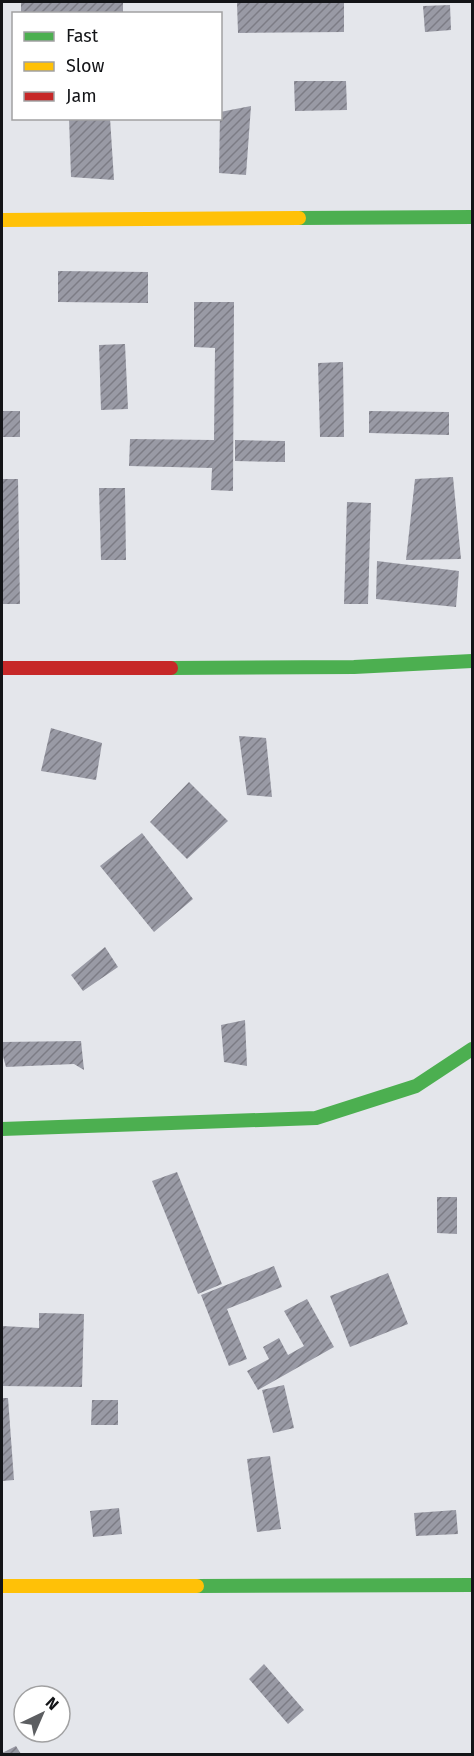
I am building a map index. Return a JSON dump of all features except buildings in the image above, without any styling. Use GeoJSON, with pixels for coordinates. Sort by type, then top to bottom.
{"type":"FeatureCollection","features":[{"type":"Feature","properties":{"kind":"street"},"geometry":{"type":"LineString","coordinates":[[2,220],[472,217]]}},
{"type":"Feature","properties":{"kind":"street"},"geometry":{"type":"LineString","coordinates":[[2,668],[354,667],[472,661]]}},
{"type":"Feature","properties":{"kind":"street"},"geometry":{"type":"LineString","coordinates":[[2,1129],[316,1118],[416,1086],[472,1049]]}},
{"type":"Feature","properties":{"kind":"street"},"geometry":{"type":"LineString","coordinates":[[2,1586],[472,1585]]}},
{"type":"Feature","properties":{"kind":"traffic: fast"},"geometry":{"type":"LineString","coordinates":[[299,218],[472,217]]}},
{"type":"Feature","properties":{"kind":"traffic: fast"},"geometry":{"type":"LineString","coordinates":[[171,668],[354,667],[472,661]]}},
{"type":"Feature","properties":{"kind":"traffic: fast"},"geometry":{"type":"LineString","coordinates":[[2,1129],[316,1118],[416,1086],[472,1049]]}},
{"type":"Feature","properties":{"kind":"traffic: fast"},"geometry":{"type":"LineString","coordinates":[[197,1586],[472,1585]]}},
{"type":"Feature","properties":{"kind":"traffic: slow"},"geometry":{"type":"LineString","coordinates":[[2,220],[299,218]]}},
{"type":"Feature","properties":{"kind":"traffic: slow"},"geometry":{"type":"LineString","coordinates":[[2,1586],[197,1586]]}},
{"type":"Feature","properties":{"kind":"traffic: jam"},"geometry":{"type":"LineString","coordinates":[[2,668],[171,668]]}}]}
